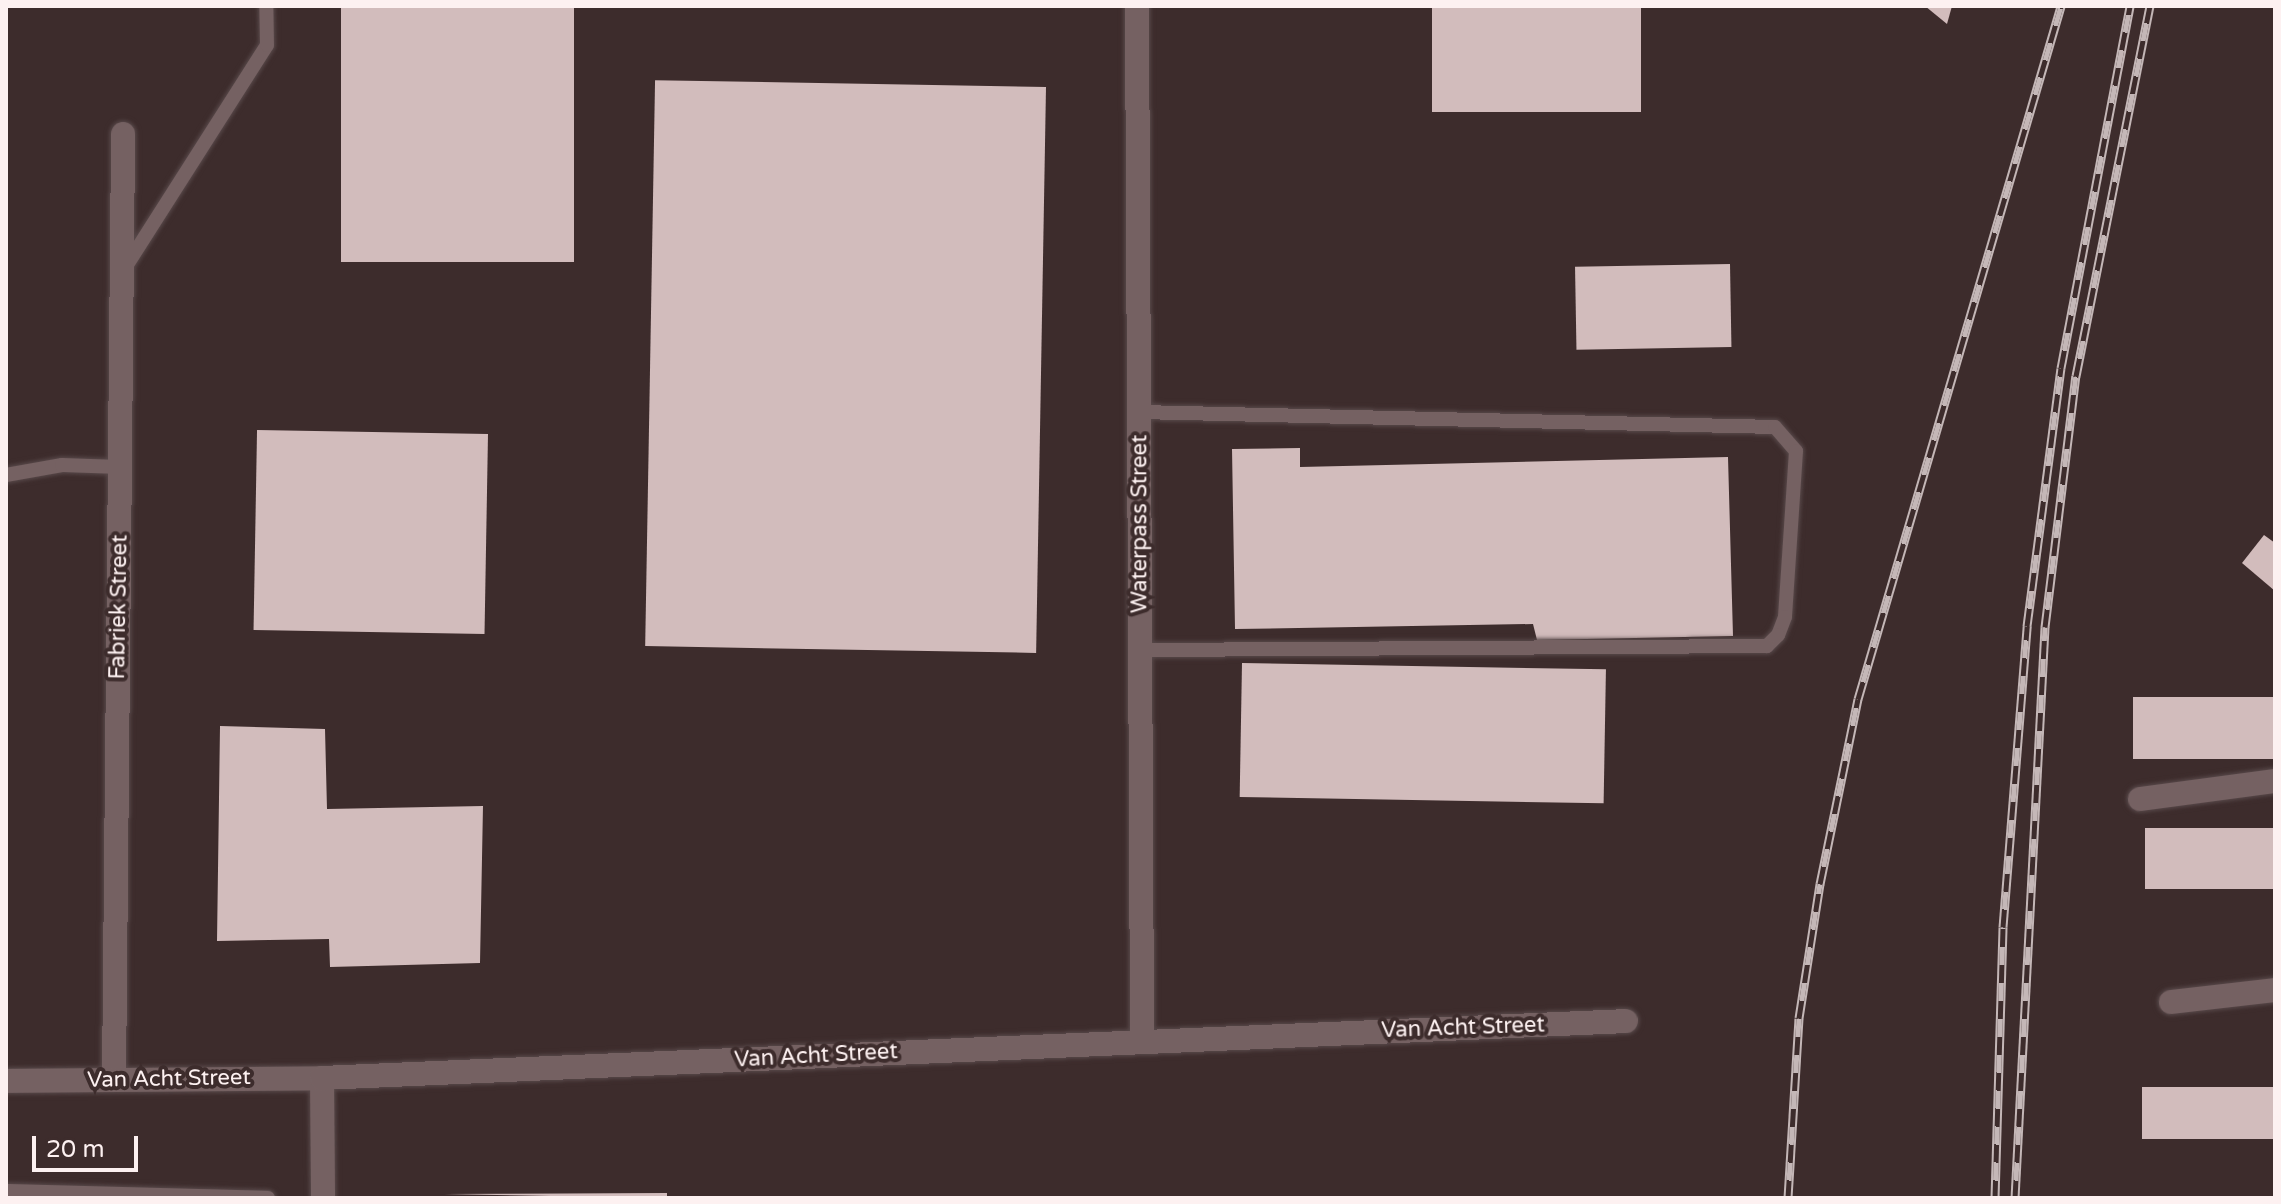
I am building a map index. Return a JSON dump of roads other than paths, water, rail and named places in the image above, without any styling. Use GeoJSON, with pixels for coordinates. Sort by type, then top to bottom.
{"type":"FeatureCollection","features":[{"type":"Feature","properties":{"kind":"street","name":"Waterpass Street"},"geometry":{"type":"LineString","coordinates":[[1137,6],[1142,1042]]}},
{"type":"Feature","properties":{"kind":"street","name":"Fabriek Street"},"geometry":{"type":"LineString","coordinates":[[114,1080],[123,134]]}},
{"type":"Feature","properties":{"kind":"street"},"geometry":{"type":"LineString","coordinates":[[2140,799],[2275,781]]}},
{"type":"Feature","properties":{"kind":"street"},"geometry":{"type":"LineString","coordinates":[[2171,1002],[2275,990]]}},
{"type":"Feature","properties":{"kind":"street","name":"Van Acht Street"},"geometry":{"type":"LineString","coordinates":[[6,1081],[322,1078],[1626,1021]]}},
{"type":"Feature","properties":{"kind":"street"},"geometry":{"type":"LineString","coordinates":[[322,1078],[323,1198]]}},
{"type":"Feature","properties":{"kind":"lane"},"geometry":{"type":"LineString","coordinates":[[122,272],[267,45],[266,6]]}},
{"type":"Feature","properties":{"kind":"lane"},"geometry":{"type":"LineString","coordinates":[[1139,412],[1775,427],[1796,451],[1785,617],[1778,635],[1767,646],[1140,650]]}},
{"type":"Feature","properties":{"kind":"lane"},"geometry":{"type":"LineString","coordinates":[[6,475],[62,465],[120,467]]}},
{"type":"Feature","properties":{"kind":"lane"},"geometry":{"type":"LineString","coordinates":[[6,1191],[61,1197],[268,1198]]}},
{"type":"Feature","properties":{"kind":"railway"},"geometry":{"type":"LineString","coordinates":[[1788,1198],[1799,1018],[1820,884],[1858,699],[2061,6]]}},
{"type":"Feature","properties":{"kind":"railway"},"geometry":{"type":"LineString","coordinates":[[1995,1198],[2003,927],[2027,626],[2061,368],[2130,6]]}},
{"type":"Feature","properties":{"kind":"railway"},"geometry":{"type":"LineString","coordinates":[[2015,1198],[2045,627],[2076,376],[2150,6]]}}]}
